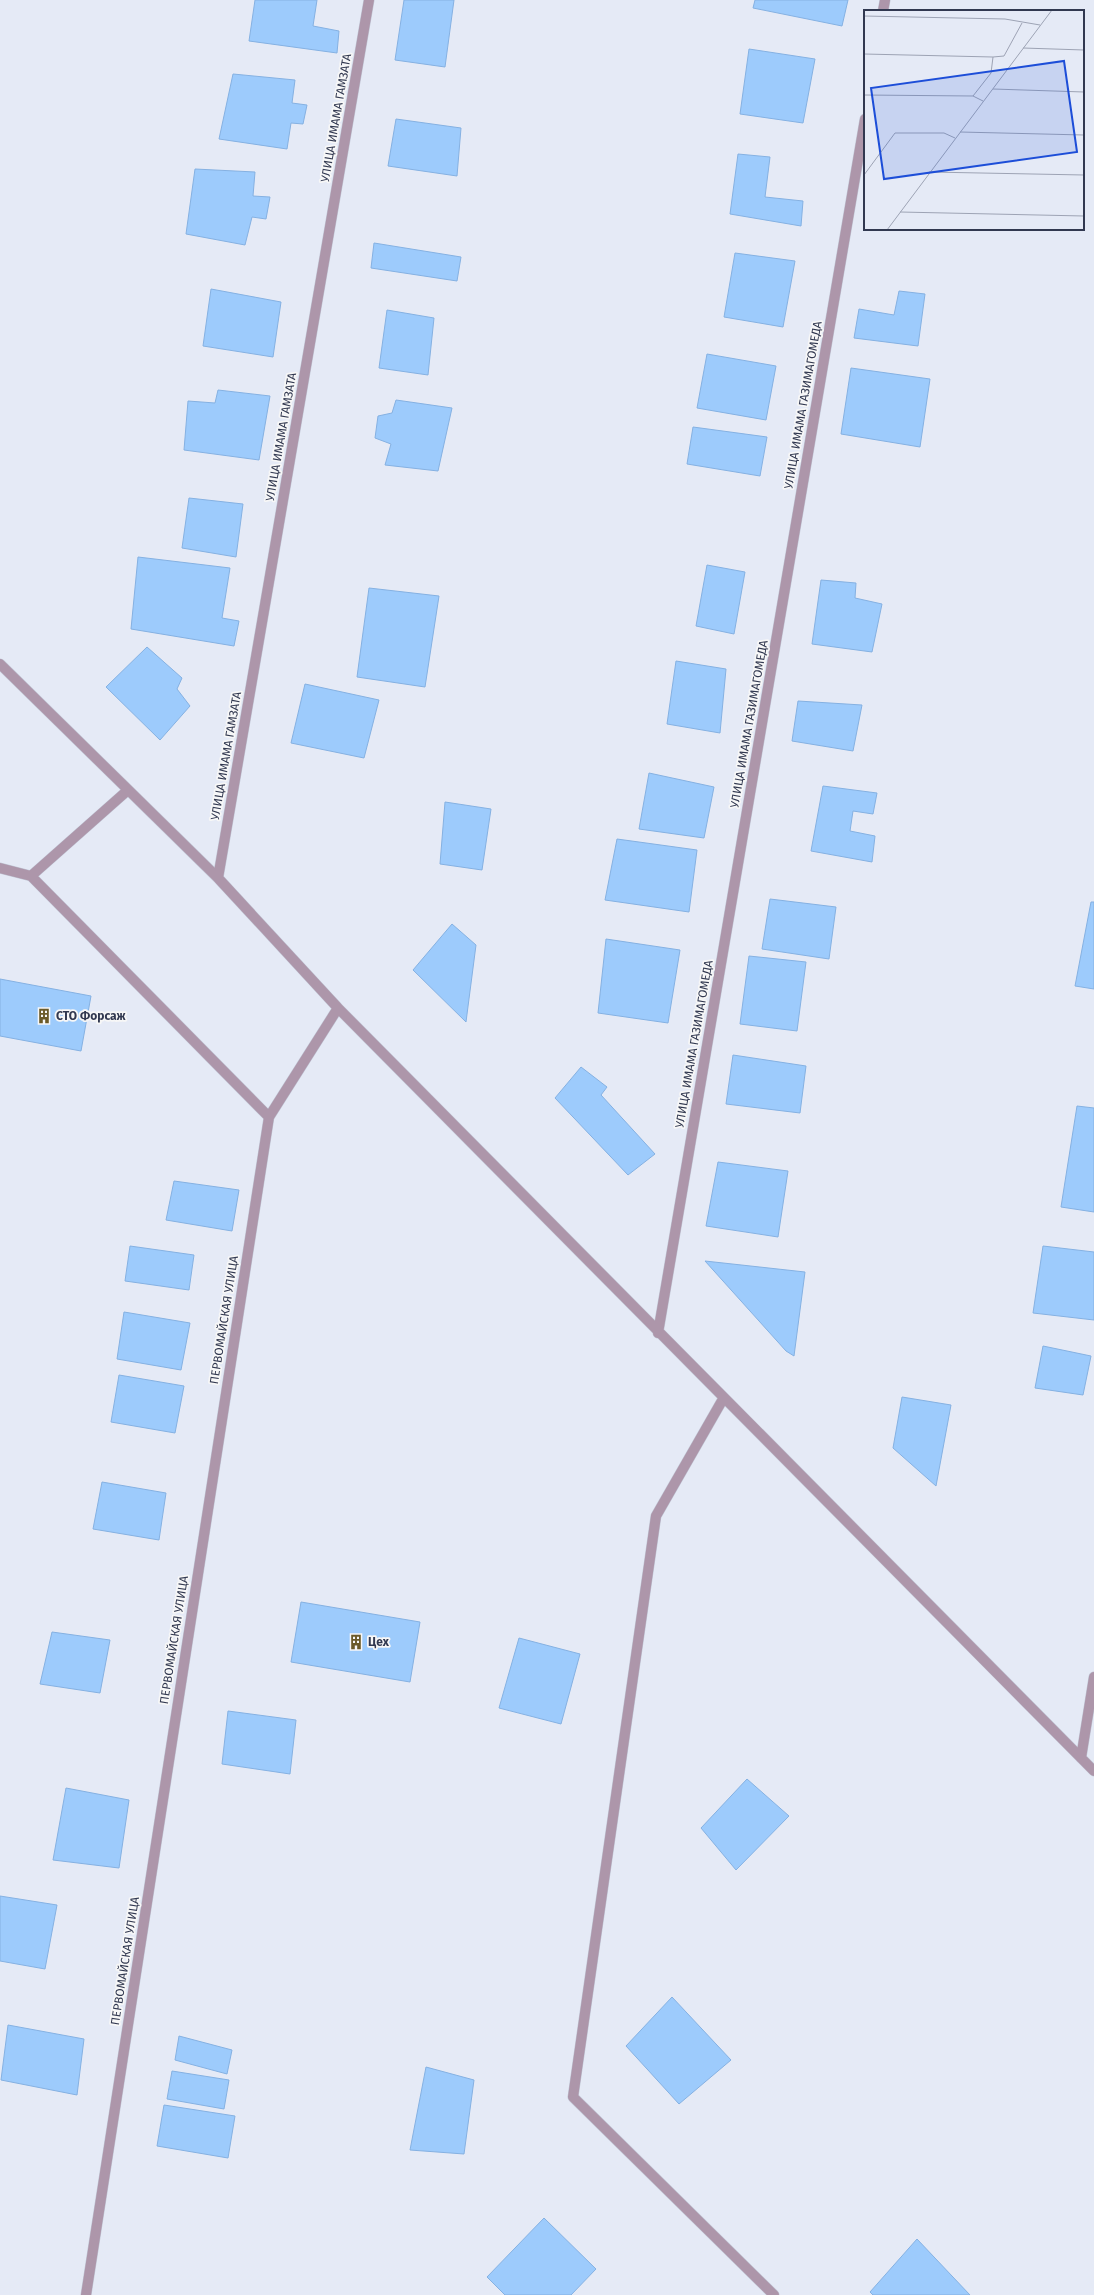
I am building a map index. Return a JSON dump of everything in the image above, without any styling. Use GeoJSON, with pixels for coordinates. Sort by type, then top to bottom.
{"type":"FeatureCollection","features":[{"type":"Feature","properties":{"kind":"street","name":"УЛИЦА ИМАМА ГАМЗАТА"},"geometry":{"type":"LineString","coordinates":[[218,878],[370,0]]}},
{"type":"Feature","properties":{"kind":"street"},"geometry":{"type":"LineString","coordinates":[[884,10],[885,0]]}},
{"type":"Feature","properties":{"kind":"street","name":"УЛИЦА ИМАМА ГАЗИМАГОМЕДА"},"geometry":{"type":"LineString","coordinates":[[658,1333],[864,125]]}},
{"type":"Feature","properties":{"kind":"street"},"geometry":{"type":"LineString","coordinates":[[0,664],[218,878],[338,1008],[723,1399],[1094,1771]]}},
{"type":"Feature","properties":{"kind":"street"},"geometry":{"type":"LineString","coordinates":[[31,876],[128,790]]}},
{"type":"Feature","properties":{"kind":"street"},"geometry":{"type":"LineString","coordinates":[[0,868],[31,876],[269,1117]]}},
{"type":"Feature","properties":{"kind":"street","name":"ПЕРВОМАЙСКАЯ УЛИЦА"},"geometry":{"type":"LineString","coordinates":[[86,2295],[269,1117],[338,1008]]}},
{"type":"Feature","properties":{"kind":"street"},"geometry":{"type":"LineString","coordinates":[[723,1399],[656,1516],[573,2098],[774,2295]]}},
{"type":"Feature","properties":{"kind":"street"},"geometry":{"type":"LineString","coordinates":[[1081,1758],[1094,1677]]}},
{"type":"Feature","properties":{"kind":"building"},"geometry":{"type":"Polygon","coordinates":[[[255,0],[317,0],[313,26],[339,31],[337,53],[249,41],[255,0]]]}},
{"type":"Feature","properties":{"kind":"building"},"geometry":{"type":"Polygon","coordinates":[[[404,0],[454,0],[445,67],[395,60],[404,0]]]}},
{"type":"Feature","properties":{"kind":"building"},"geometry":{"type":"Polygon","coordinates":[[[755,0],[848,0],[842,26],[753,8],[755,0]]]}},
{"type":"Feature","properties":{"kind":"building"},"geometry":{"type":"Polygon","coordinates":[[[749,49],[815,59],[803,123],[740,114],[749,49]]]}},
{"type":"Feature","properties":{"kind":"building"},"geometry":{"type":"Polygon","coordinates":[[[233,74],[295,80],[292,103],[307,105],[303,124],[291,123],[287,149],[219,139],[233,74]]]}},
{"type":"Feature","properties":{"kind":"building"},"geometry":{"type":"Polygon","coordinates":[[[396,119],[461,128],[457,176],[388,166],[396,119]]]}},
{"type":"Feature","properties":{"kind":"building"},"geometry":{"type":"Polygon","coordinates":[[[738,154],[770,157],[765,197],[803,201],[801,226],[730,214],[738,154]]]}},
{"type":"Feature","properties":{"kind":"building"},"geometry":{"type":"Polygon","coordinates":[[[195,169],[255,172],[253,196],[270,197],[266,219],[252,217],[245,245],[186,234],[195,169]]]}},
{"type":"Feature","properties":{"kind":"building"},"geometry":{"type":"Polygon","coordinates":[[[374,243],[461,257],[457,281],[371,268],[374,243]]]}},
{"type":"Feature","properties":{"kind":"building"},"geometry":{"type":"Polygon","coordinates":[[[735,253],[795,261],[783,327],[724,317],[735,253]]]}},
{"type":"Feature","properties":{"kind":"building"},"geometry":{"type":"Polygon","coordinates":[[[211,289],[281,302],[273,357],[203,346],[211,289]]]}},
{"type":"Feature","properties":{"kind":"building"},"geometry":{"type":"Polygon","coordinates":[[[899,291],[925,294],[918,346],[854,338],[859,309],[894,315],[899,291]]]}},
{"type":"Feature","properties":{"kind":"building"},"geometry":{"type":"Polygon","coordinates":[[[387,310],[434,318],[428,375],[379,368],[387,310]]]}},
{"type":"Feature","properties":{"kind":"building"},"geometry":{"type":"Polygon","coordinates":[[[707,354],[776,366],[766,420],[697,408],[707,354]]]}},
{"type":"Feature","properties":{"kind":"building"},"geometry":{"type":"Polygon","coordinates":[[[851,368],[930,379],[920,447],[841,434],[851,368]]]}},
{"type":"Feature","properties":{"kind":"building"},"geometry":{"type":"Polygon","coordinates":[[[218,390],[270,396],[259,460],[184,450],[188,401],[215,403],[218,390]]]}},
{"type":"Feature","properties":{"kind":"building"},"geometry":{"type":"Polygon","coordinates":[[[396,400],[452,408],[438,471],[385,465],[391,444],[375,438],[378,416],[392,413],[396,400]]]}},
{"type":"Feature","properties":{"kind":"building"},"geometry":{"type":"Polygon","coordinates":[[[693,427],[767,437],[760,476],[687,464],[693,427]]]}},
{"type":"Feature","properties":{"kind":"building"},"geometry":{"type":"Polygon","coordinates":[[[189,498],[243,504],[236,557],[182,548],[189,498]]]}},
{"type":"Feature","properties":{"kind":"building"},"geometry":{"type":"Polygon","coordinates":[[[138,557],[230,568],[222,618],[239,621],[234,646],[131,629],[138,557]]]}},
{"type":"Feature","properties":{"kind":"building"},"geometry":{"type":"Polygon","coordinates":[[[707,565],[745,572],[734,634],[696,626],[707,565]]]}},
{"type":"Feature","properties":{"kind":"building"},"geometry":{"type":"Polygon","coordinates":[[[821,580],[856,583],[855,598],[882,604],[872,652],[812,644],[821,580]]]}},
{"type":"Feature","properties":{"kind":"building"},"geometry":{"type":"Polygon","coordinates":[[[369,588],[439,596],[425,687],[357,677],[369,588]]]}},
{"type":"Feature","properties":{"kind":"building"},"geometry":{"type":"Polygon","coordinates":[[[147,647],[182,678],[177,689],[190,706],[160,740],[106,687],[147,647]]]}},
{"type":"Feature","properties":{"kind":"building"},"geometry":{"type":"Polygon","coordinates":[[[676,661],[726,669],[720,733],[667,724],[676,661]]]}},
{"type":"Feature","properties":{"kind":"building"},"geometry":{"type":"Polygon","coordinates":[[[305,684],[379,700],[364,758],[291,743],[305,684]]]}},
{"type":"Feature","properties":{"kind":"building"},"geometry":{"type":"Polygon","coordinates":[[[798,701],[862,705],[853,751],[792,741],[798,701]]]}},
{"type":"Feature","properties":{"kind":"building"},"geometry":{"type":"Polygon","coordinates":[[[649,773],[714,787],[704,838],[639,829],[649,773]]]}},
{"type":"Feature","properties":{"kind":"building"},"geometry":{"type":"Polygon","coordinates":[[[823,786],[877,793],[873,814],[853,811],[850,831],[875,836],[872,862],[811,851],[823,786]]]}},
{"type":"Feature","properties":{"kind":"building"},"geometry":{"type":"Polygon","coordinates":[[[445,802],[491,809],[482,870],[440,864],[445,802]]]}},
{"type":"Feature","properties":{"kind":"building"},"geometry":{"type":"Polygon","coordinates":[[[617,839],[697,850],[689,912],[605,900],[617,839]]]}},
{"type":"Feature","properties":{"kind":"building"},"geometry":{"type":"Polygon","coordinates":[[[770,899],[836,907],[829,959],[762,949],[770,899]]]}},
{"type":"Feature","properties":{"kind":"building"},"geometry":{"type":"Polygon","coordinates":[[[1091,902],[1094,902],[1094,989],[1075,986],[1091,902]]]}},
{"type":"Feature","properties":{"kind":"building"},"geometry":{"type":"Polygon","coordinates":[[[452,924],[476,945],[466,1022],[413,970],[452,924]]]}},
{"type":"Feature","properties":{"kind":"building"},"geometry":{"type":"Polygon","coordinates":[[[606,939],[680,950],[668,1023],[598,1013],[606,939]]]}},
{"type":"Feature","properties":{"kind":"building"},"geometry":{"type":"Polygon","coordinates":[[[749,956],[806,962],[797,1031],[740,1024],[749,956]]]}},
{"type":"Feature","properties":{"kind":"building","name":"СТО Форсаж"},"geometry":{"type":"Polygon","coordinates":[[[0,979],[91,996],[81,1051],[0,1036],[0,979]]]}},
{"type":"Feature","properties":{"kind":"building"},"geometry":{"type":"Polygon","coordinates":[[[733,1055],[806,1066],[800,1113],[726,1104],[733,1055]]]}},
{"type":"Feature","properties":{"kind":"building"},"geometry":{"type":"Polygon","coordinates":[[[581,1067],[607,1087],[601,1095],[655,1154],[628,1175],[555,1098],[581,1067]]]}},
{"type":"Feature","properties":{"kind":"building"},"geometry":{"type":"Polygon","coordinates":[[[1077,1106],[1094,1108],[1094,1212],[1061,1207],[1077,1106]]]}},
{"type":"Feature","properties":{"kind":"building"},"geometry":{"type":"Polygon","coordinates":[[[718,1162],[788,1171],[778,1237],[706,1226],[718,1162]]]}},
{"type":"Feature","properties":{"kind":"building"},"geometry":{"type":"Polygon","coordinates":[[[174,1181],[239,1190],[232,1231],[166,1220],[174,1181]]]}},
{"type":"Feature","properties":{"kind":"building"},"geometry":{"type":"Polygon","coordinates":[[[130,1246],[194,1255],[189,1290],[125,1281],[130,1246]]]}},
{"type":"Feature","properties":{"kind":"building"},"geometry":{"type":"Polygon","coordinates":[[[1043,1246],[1094,1252],[1094,1320],[1033,1313],[1043,1246]]]}},
{"type":"Feature","properties":{"kind":"building"},"geometry":{"type":"Polygon","coordinates":[[[705,1261],[805,1272],[794,1356],[786,1351],[705,1261]]]}},
{"type":"Feature","properties":{"kind":"building"},"geometry":{"type":"Polygon","coordinates":[[[124,1312],[190,1323],[181,1370],[117,1359],[124,1312]]]}},
{"type":"Feature","properties":{"kind":"building"},"geometry":{"type":"Polygon","coordinates":[[[1043,1346],[1091,1356],[1083,1395],[1035,1388],[1043,1346]]]}},
{"type":"Feature","properties":{"kind":"building"},"geometry":{"type":"Polygon","coordinates":[[[119,1375],[184,1386],[175,1433],[111,1422],[119,1375]]]}},
{"type":"Feature","properties":{"kind":"building"},"geometry":{"type":"Polygon","coordinates":[[[902,1397],[951,1405],[936,1486],[893,1448],[902,1397]]]}},
{"type":"Feature","properties":{"kind":"building"},"geometry":{"type":"Polygon","coordinates":[[[102,1482],[166,1493],[159,1540],[93,1529],[102,1482]]]}},
{"type":"Feature","properties":{"kind":"building","name":"Цех"},"geometry":{"type":"Polygon","coordinates":[[[301,1602],[420,1622],[410,1682],[291,1662],[301,1602]]]}},
{"type":"Feature","properties":{"kind":"building"},"geometry":{"type":"Polygon","coordinates":[[[52,1632],[110,1640],[100,1693],[40,1684],[52,1632]]]}},
{"type":"Feature","properties":{"kind":"building"},"geometry":{"type":"Polygon","coordinates":[[[519,1638],[580,1654],[561,1724],[499,1708],[519,1638]]]}},
{"type":"Feature","properties":{"kind":"building"},"geometry":{"type":"Polygon","coordinates":[[[228,1711],[296,1720],[290,1774],[222,1764],[228,1711]]]}},
{"type":"Feature","properties":{"kind":"building"},"geometry":{"type":"Polygon","coordinates":[[[747,1779],[789,1816],[736,1870],[701,1828],[747,1779]]]}},
{"type":"Feature","properties":{"kind":"building"},"geometry":{"type":"Polygon","coordinates":[[[66,1788],[129,1800],[119,1868],[53,1860],[66,1788]]]}},
{"type":"Feature","properties":{"kind":"building"},"geometry":{"type":"Polygon","coordinates":[[[0,1896],[57,1905],[45,1969],[0,1961],[0,1896]]]}},
{"type":"Feature","properties":{"kind":"building"},"geometry":{"type":"Polygon","coordinates":[[[672,1997],[731,2060],[679,2104],[626,2046],[672,1997]]]}},
{"type":"Feature","properties":{"kind":"building"},"geometry":{"type":"Polygon","coordinates":[[[8,2025],[84,2039],[77,2095],[1,2080],[8,2025]]]}},
{"type":"Feature","properties":{"kind":"building"},"geometry":{"type":"Polygon","coordinates":[[[179,2036],[232,2050],[227,2074],[175,2060],[179,2036]]]}},
{"type":"Feature","properties":{"kind":"building"},"geometry":{"type":"Polygon","coordinates":[[[426,2067],[474,2080],[464,2154],[410,2150],[426,2067]]]}},
{"type":"Feature","properties":{"kind":"building"},"geometry":{"type":"Polygon","coordinates":[[[172,2071],[229,2080],[224,2109],[167,2099],[172,2071]]]}},
{"type":"Feature","properties":{"kind":"building"},"geometry":{"type":"Polygon","coordinates":[[[164,2105],[235,2116],[228,2158],[157,2146],[164,2105]]]}},
{"type":"Feature","properties":{"kind":"building"},"geometry":{"type":"Polygon","coordinates":[[[544,2218],[596,2269],[571,2295],[505,2295],[487,2277],[544,2218]]]}},
{"type":"Feature","properties":{"kind":"building"},"geometry":{"type":"Polygon","coordinates":[[[917,2239],[970,2295],[873,2295],[870,2292],[917,2239]]]}},
{"type":"Feature","properties":{"kind":"place","name":"СТО Форсаж"},"geometry":{"type":"Point","coordinates":[44,1016]}},
{"type":"Feature","properties":{"kind":"place","name":"Цех"},"geometry":{"type":"Point","coordinates":[356,1642]}}]}
